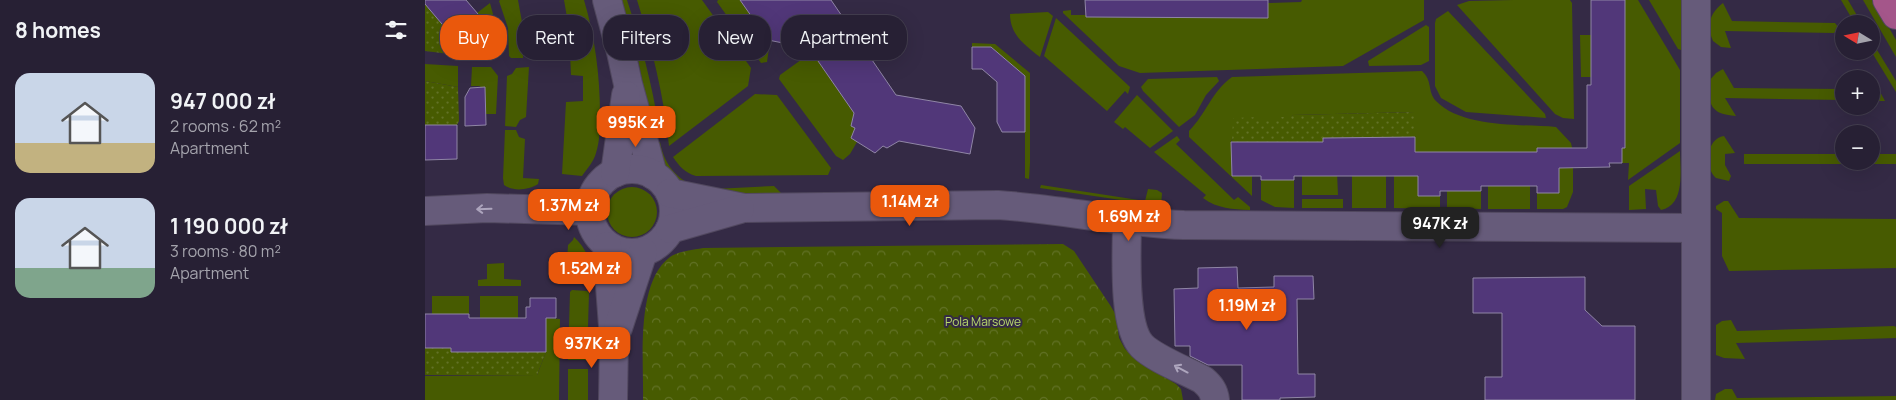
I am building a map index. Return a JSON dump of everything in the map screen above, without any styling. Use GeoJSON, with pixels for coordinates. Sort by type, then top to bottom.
{"type":"FeatureCollection","features":[{"type":"Feature","properties":{"kind":"main road"},"geometry":{"type":"LineString","coordinates":[[1887,0],[1896,15]]}},
{"type":"Feature","properties":{"kind":"street"},"geometry":{"type":"LineString","coordinates":[[607,0],[628,84],[661,184],[673,205],[674,217],[670,229],[663,240],[643,252],[631,254],[619,252],[607,246],[598,236],[592,224],[591,199],[605,179],[615,173],[634,169],[661,184],[744,208]]}},
{"type":"Feature","properties":{"kind":"street"},"geometry":{"type":"LineString","coordinates":[[1696,0],[1696,400]]}},
{"type":"Feature","properties":{"kind":"street"},"geometry":{"type":"LineString","coordinates":[[615,173],[628,84]]}},
{"type":"Feature","properties":{"kind":"street"},"geometry":{"type":"LineString","coordinates":[[670,229],[744,208],[989,205],[1038,208],[1159,224],[1696,228]]}},
{"type":"Feature","properties":{"kind":"street"},"geometry":{"type":"LineString","coordinates":[[425,211],[487,208],[590,211]]}},
{"type":"Feature","properties":{"kind":"street"},"geometry":{"type":"LineString","coordinates":[[1127,221],[1129,309],[1135,335],[1142,346],[1152,354],[1203,380],[1210,386],[1215,400]]}},
{"type":"Feature","properties":{"kind":"street"},"geometry":{"type":"LineString","coordinates":[[607,246],[614,339],[613,400]]}},
{"type":"Feature","properties":{"kind":"street"},"geometry":{"type":"LineString","coordinates":[[614,339],[643,252]]}},
{"type":"Feature","properties":{"kind":"green space"},"geometry":{"type":"Polygon","coordinates":[[[425,0],[427,0],[427,7],[440,22],[440,53],[425,51],[425,0]]]}},
{"type":"Feature","properties":{"kind":"green space"},"geometry":{"type":"Polygon","coordinates":[[[518,0],[521,15],[517,15],[517,58],[509,56],[507,15],[504,15],[499,1],[518,0]]]}},
{"type":"Feature","properties":{"kind":"green space"},"geometry":{"type":"Polygon","coordinates":[[[564,0],[584,0],[588,15],[567,15],[564,0]]]}},
{"type":"Feature","properties":{"kind":"green space"},"geometry":{"type":"Polygon","coordinates":[[[621,0],[627,0],[632,15],[625,15],[621,0]]]}},
{"type":"Feature","properties":{"kind":"green space"},"geometry":{"type":"Polygon","coordinates":[[[637,0],[702,0],[713,15],[699,15],[699,60],[745,60],[751,68],[748,86],[669,146],[654,60],[689,60],[689,15],[642,15],[637,0]]]}},
{"type":"Feature","properties":{"kind":"green space"},"geometry":{"type":"Polygon","coordinates":[[[718,0],[740,0],[750,15],[726,15],[717,2],[718,0]]]}},
{"type":"Feature","properties":{"kind":"green space"},"geometry":{"type":"Polygon","coordinates":[[[1302,0],[1424,0],[1424,20],[1343,66],[1140,73],[1119,66],[1063,13],[1063,11],[1071,10],[1071,15],[1086,15],[1086,17],[1267,18],[1268,3],[1301,2],[1302,0]]]}},
{"type":"Feature","properties":{"kind":"green space"},"geometry":{"type":"Polygon","coordinates":[[[1570,0],[1572,3],[1574,119],[1563,118],[1555,114],[1457,5],[1469,1],[1570,0]]]}},
{"type":"Feature","properties":{"kind":"green space"},"geometry":{"type":"Polygon","coordinates":[[[1625,0],[1638,0],[1680,70],[1680,143],[1628,180],[1629,163],[1622,163],[1622,148],[1625,148],[1625,0]]]}},
{"type":"Feature","properties":{"kind":"green space"},"geometry":{"type":"Polygon","coordinates":[[[1649,0],[1681,0],[1681,50],[1678,49],[1649,0]]]}},
{"type":"Feature","properties":{"kind":"green space"},"geometry":{"type":"Polygon","coordinates":[[[1841,0],[1848,0],[1857,15],[1850,15],[1841,0]]]}},
{"type":"Feature","properties":{"kind":"green space"},"geometry":{"type":"Polygon","coordinates":[[[1863,0],[1873,0],[1896,40],[1896,57],[1880,29],[1880,15],[1872,15],[1863,0]]]}},
{"type":"Feature","properties":{"kind":"green space"},"geometry":{"type":"Polygon","coordinates":[[[490,3],[493,15],[479,15],[477,13],[490,3]]]}},
{"type":"Feature","properties":{"kind":"green space"},"geometry":{"type":"Polygon","coordinates":[[[1723,3],[1732,21],[1835,23],[1835,32],[1725,31],[1731,48],[1721,47],[1713,41],[1710,30],[1710,20],[1723,3]]]}},
{"type":"Feature","properties":{"kind":"green space"},"geometry":{"type":"Polygon","coordinates":[[[1448,11],[1545,114],[1546,118],[1466,112],[1441,98],[1435,86],[1435,23],[1436,19],[1448,11]]]}},
{"type":"Feature","properties":{"kind":"green space"},"geometry":{"type":"Polygon","coordinates":[[[1048,12],[1053,16],[1040,57],[1019,39],[1013,28],[1010,14],[1048,12]]]}},
{"type":"Feature","properties":{"kind":"green space"},"geometry":{"type":"Polygon","coordinates":[[[1056,18],[1130,87],[1128,94],[1125,91],[1107,111],[1044,56],[1056,18]]]}},
{"type":"Feature","properties":{"kind":"green space"},"geometry":{"type":"Polygon","coordinates":[[[1426,25],[1429,27],[1429,61],[1421,65],[1369,66],[1368,61],[1426,25]]]}},
{"type":"Feature","properties":{"kind":"green space"},"geometry":{"type":"Polygon","coordinates":[[[1580,35],[1591,35],[1591,77],[1581,77],[1580,35]]]}},
{"type":"Feature","properties":{"kind":"green space"},"geometry":{"type":"Polygon","coordinates":[[[593,37],[598,71],[600,129],[594,159],[582,176],[562,174],[566,102],[583,101],[583,76],[571,75],[570,60],[593,60],[593,37]]]}},
{"type":"Feature","properties":{"kind":"green space"},"geometry":{"type":"Polygon","coordinates":[[[972,43],[995,44],[1030,73],[1029,179],[1025,178],[1025,76],[991,47],[972,47],[972,43]]]}},
{"type":"Feature","properties":{"kind":"green space"},"geometry":{"type":"Polygon","coordinates":[[[1880,55],[1896,81],[1896,92],[1876,60],[1880,60],[1880,55]]]}},
{"type":"Feature","properties":{"kind":"green space"},"geometry":{"type":"Polygon","coordinates":[[[638,60],[644,60],[656,112],[659,128],[652,128],[638,60]]]}},
{"type":"Feature","properties":{"kind":"green space"},"geometry":{"type":"Polygon","coordinates":[[[759,60],[767,60],[767,62],[761,63],[759,60]]]}},
{"type":"Feature","properties":{"kind":"green space"},"geometry":{"type":"Polygon","coordinates":[[[801,60],[818,60],[854,113],[851,126],[855,128],[852,138],[857,142],[850,154],[843,160],[836,156],[779,79],[780,75],[801,60]]]}},
{"type":"Feature","properties":{"kind":"green space"},"geometry":{"type":"Polygon","coordinates":[[[425,64],[458,66],[458,87],[425,81],[425,64]]]}},
{"type":"Feature","properties":{"kind":"green space"},"geometry":{"type":"Polygon","coordinates":[[[472,67],[491,67],[498,76],[496,114],[486,114],[486,103],[480,86],[471,86],[472,67]]]}},
{"type":"Feature","properties":{"kind":"green space"},"geometry":{"type":"Polygon","coordinates":[[[529,67],[526,117],[520,120],[516,127],[505,126],[507,76],[512,74],[516,68],[529,67]]]}},
{"type":"Feature","properties":{"kind":"green space"},"geometry":{"type":"Polygon","coordinates":[[[1723,69],[1734,88],[1835,89],[1835,100],[1725,98],[1736,116],[1727,115],[1716,110],[1710,102],[1709,81],[1716,73],[1723,69]]]}},
{"type":"Feature","properties":{"kind":"green space"},"geometry":{"type":"Polygon","coordinates":[[[1422,71],[1428,78],[1433,97],[1436,101],[1447,110],[1461,116],[1510,125],[1556,127],[1571,143],[1573,152],[1573,192],[1567,207],[1563,209],[1537,209],[1537,193],[1559,193],[1559,168],[1571,168],[1571,148],[1538,148],[1537,152],[1415,152],[1414,112],[1293,115],[1291,117],[1279,117],[1278,120],[1261,120],[1261,117],[1233,137],[1231,142],[1232,176],[1252,176],[1252,196],[1189,137],[1189,131],[1219,89],[1232,77],[1422,71]]]}},
{"type":"Feature","properties":{"kind":"green space"},"geometry":{"type":"Polygon","coordinates":[[[1217,77],[1219,81],[1206,95],[1195,115],[1179,127],[1141,87],[1148,79],[1217,77]]]}},
{"type":"Feature","properties":{"kind":"green space"},"geometry":{"type":"Polygon","coordinates":[[[425,81],[458,87],[459,121],[457,125],[425,125],[425,81]]]}},
{"type":"Feature","properties":{"kind":"green space"},"geometry":{"type":"Polygon","coordinates":[[[1880,92],[1885,101],[1880,101],[1880,92]]]}},
{"type":"Feature","properties":{"kind":"green space"},"geometry":{"type":"Polygon","coordinates":[[[755,94],[777,95],[831,168],[828,175],[696,176],[685,171],[680,166],[673,157],[755,94]]]}},
{"type":"Feature","properties":{"kind":"green space"},"geometry":{"type":"Polygon","coordinates":[[[1137,95],[1173,131],[1150,148],[1125,127],[1123,129],[1114,122],[1137,95]]]}},
{"type":"Feature","properties":{"kind":"green space"},"geometry":{"type":"Polygon","coordinates":[[[1415,112],[1415,137],[1323,138],[1323,142],[1232,142],[1233,118],[1261,117],[1261,120],[1278,120],[1278,117],[1290,117],[1293,115],[1415,112]]]}},
{"type":"Feature","properties":{"kind":"green space"},"geometry":{"type":"Polygon","coordinates":[[[505,130],[516,130],[519,137],[525,139],[523,178],[539,179],[538,184],[530,188],[521,189],[512,189],[504,185],[505,130]]]}},
{"type":"Feature","properties":{"kind":"green space"},"geometry":{"type":"Polygon","coordinates":[[[1177,136],[1180,140],[1176,144],[1234,200],[1238,197],[1250,207],[1250,210],[1225,208],[1209,202],[1203,198],[1206,195],[1154,152],[1177,136]]]}},
{"type":"Feature","properties":{"kind":"green space"},"geometry":{"type":"Polygon","coordinates":[[[1724,136],[1735,153],[1725,154],[1725,165],[1731,176],[1729,181],[1716,178],[1712,174],[1709,162],[1710,148],[1718,138],[1724,136]]]}},
{"type":"Feature","properties":{"kind":"green space"},"geometry":{"type":"Polygon","coordinates":[[[660,142],[670,167],[679,177],[691,185],[674,181],[666,174],[654,143],[660,142]]]}},
{"type":"Feature","properties":{"kind":"green space"},"geometry":{"type":"Polygon","coordinates":[[[1680,151],[1681,176],[1675,201],[1669,207],[1661,210],[1658,206],[1656,190],[1645,189],[1646,209],[1629,210],[1629,186],[1680,151]]]}},
{"type":"Feature","properties":{"kind":"green space"},"geometry":{"type":"Polygon","coordinates":[[[1744,154],[1835,154],[1835,164],[1744,164],[1744,154]]]}},
{"type":"Feature","properties":{"kind":"green space"},"geometry":{"type":"Polygon","coordinates":[[[1880,154],[1896,154],[1896,164],[1880,164],[1880,154]]]}},
{"type":"Feature","properties":{"kind":"green space"},"geometry":{"type":"Polygon","coordinates":[[[1337,172],[1338,195],[1302,195],[1302,176],[1323,176],[1337,172]]]}},
{"type":"Feature","properties":{"kind":"green space"},"geometry":{"type":"Polygon","coordinates":[[[1394,172],[1418,172],[1418,196],[1440,196],[1440,209],[1394,208],[1394,172]]]}},
{"type":"Feature","properties":{"kind":"green space"},"geometry":{"type":"Polygon","coordinates":[[[1352,176],[1386,176],[1386,208],[1352,208],[1352,176]]]}},
{"type":"Feature","properties":{"kind":"green space"},"geometry":{"type":"Polygon","coordinates":[[[1261,180],[1294,180],[1294,208],[1275,207],[1261,200],[1261,180]]]}},
{"type":"Feature","properties":{"kind":"green space"},"geometry":{"type":"Polygon","coordinates":[[[1041,185],[1145,201],[1148,189],[1157,190],[1162,193],[1161,206],[1040,188],[1041,185]]]}},
{"type":"Feature","properties":{"kind":"green space"},"geometry":{"type":"Polygon","coordinates":[[[774,186],[786,198],[714,192],[714,189],[774,186]]]}},
{"type":"Feature","properties":{"kind":"green space"},"geometry":{"type":"Polygon","coordinates":[[[1488,186],[1530,186],[1530,209],[1488,209],[1488,186]]]}},
{"type":"Feature","properties":{"kind":"green space"},"geometry":{"type":"Polygon","coordinates":[[[637,187],[650,194],[656,202],[656,222],[650,230],[642,236],[627,237],[614,230],[608,222],[607,207],[614,194],[622,188],[637,187]]]}},
{"type":"Feature","properties":{"kind":"green space"},"geometry":{"type":"Polygon","coordinates":[[[1447,191],[1481,191],[1481,209],[1447,208],[1447,191]]]}},
{"type":"Feature","properties":{"kind":"green space"},"geometry":{"type":"Polygon","coordinates":[[[1302,199],[1343,199],[1343,208],[1302,208],[1302,199]]]}},
{"type":"Feature","properties":{"kind":"green space"},"geometry":{"type":"Polygon","coordinates":[[[1724,201],[1728,201],[1739,218],[1896,219],[1896,268],[1729,271],[1722,256],[1722,213],[1716,209],[1716,206],[1724,201]]]}},
{"type":"Feature","properties":{"kind":"green space"},"geometry":{"type":"Polygon","coordinates":[[[574,237],[587,255],[591,276],[572,275],[573,263],[567,262],[568,245],[574,237]]]}},
{"type":"Feature","properties":{"kind":"green space","name":"Pola Marsowe"},"geometry":{"type":"Polygon","coordinates":[[[1063,244],[1074,251],[1116,315],[1119,338],[1125,349],[1146,366],[1176,384],[1181,389],[1183,400],[643,400],[643,344],[646,303],[651,285],[659,269],[670,257],[678,253],[703,248],[1063,244]]]}},
{"type":"Feature","properties":{"kind":"green space"},"geometry":{"type":"Polygon","coordinates":[[[504,263],[504,279],[521,280],[521,286],[478,286],[478,280],[487,279],[487,264],[504,263]]]}},
{"type":"Feature","properties":{"kind":"green space"},"geometry":{"type":"Polygon","coordinates":[[[572,290],[587,291],[589,293],[587,360],[568,360],[570,292],[572,290]]]}},
{"type":"Feature","properties":{"kind":"green space"},"geometry":{"type":"Polygon","coordinates":[[[432,296],[469,296],[469,314],[432,314],[432,296]]]}},
{"type":"Feature","properties":{"kind":"green space"},"geometry":{"type":"Polygon","coordinates":[[[480,296],[518,296],[518,318],[480,318],[480,296]]]}},
{"type":"Feature","properties":{"kind":"green space"},"geometry":{"type":"Polygon","coordinates":[[[546,318],[560,319],[559,400],[425,400],[425,376],[537,375],[546,352],[546,318]]]}},
{"type":"Feature","properties":{"kind":"green space"},"geometry":{"type":"Polygon","coordinates":[[[1731,320],[1737,331],[1894,326],[1896,327],[1896,338],[1736,343],[1745,359],[1724,358],[1716,355],[1716,325],[1722,321],[1731,320]]]}},
{"type":"Feature","properties":{"kind":"green space"},"geometry":{"type":"Polygon","coordinates":[[[425,348],[451,348],[451,352],[546,352],[537,375],[425,375],[425,348]]]}},
{"type":"Feature","properties":{"kind":"green space"},"geometry":{"type":"Polygon","coordinates":[[[568,369],[588,369],[588,400],[568,400],[568,369]]]}},
{"type":"Feature","properties":{"kind":"green space"},"geometry":{"type":"Polygon","coordinates":[[[1725,389],[1732,389],[1737,398],[1896,396],[1896,400],[1715,400],[1716,394],[1725,389]]]}},
{"type":"Feature","properties":{"kind":"building"},"geometry":{"type":"Polygon","coordinates":[[[425,0],[466,0],[479,15],[440,15],[440,22],[425,4],[425,0]]]}},
{"type":"Feature","properties":{"kind":"building"},"geometry":{"type":"Polygon","coordinates":[[[740,0],[831,0],[841,15],[781,15],[781,43],[771,41],[771,15],[750,15],[740,0]]]}},
{"type":"Feature","properties":{"kind":"building"},"geometry":{"type":"Polygon","coordinates":[[[1085,0],[1268,0],[1268,18],[1086,17],[1085,0]]]}},
{"type":"Feature","properties":{"kind":"building"},"geometry":{"type":"Polygon","coordinates":[[[1591,0],[1625,0],[1625,148],[1622,148],[1622,163],[1609,163],[1610,167],[1559,168],[1559,193],[1537,193],[1537,186],[1481,186],[1481,191],[1440,191],[1440,196],[1418,196],[1418,176],[1294,176],[1294,180],[1261,180],[1261,176],[1232,176],[1231,142],[1323,142],[1323,138],[1415,137],[1415,152],[1537,152],[1537,148],[1587,148],[1587,85],[1591,85],[1591,0]]]}},
{"type":"Feature","properties":{"kind":"building"},"geometry":{"type":"Polygon","coordinates":[[[972,47],[991,47],[1025,76],[1025,132],[1002,132],[997,122],[997,82],[982,69],[972,69],[972,47]]]}},
{"type":"Feature","properties":{"kind":"building"},"geometry":{"type":"Polygon","coordinates":[[[817,60],[872,60],[896,95],[961,106],[975,128],[970,154],[899,141],[887,148],[883,146],[875,153],[851,138],[855,128],[851,126],[854,113],[817,60]]]}},
{"type":"Feature","properties":{"kind":"building"},"geometry":{"type":"Polygon","coordinates":[[[485,87],[486,125],[465,126],[465,97],[470,88],[485,87]]]}},
{"type":"Feature","properties":{"kind":"building"},"geometry":{"type":"Polygon","coordinates":[[[425,125],[457,125],[457,159],[425,160],[425,125]]]}},
{"type":"Feature","properties":{"kind":"building"},"geometry":{"type":"Polygon","coordinates":[[[1237,267],[1238,288],[1274,287],[1274,276],[1313,276],[1314,299],[1297,299],[1298,374],[1315,374],[1315,397],[1280,398],[1280,400],[1242,400],[1242,365],[1208,365],[1190,356],[1190,346],[1175,346],[1174,289],[1198,288],[1198,268],[1237,267]]]}},
{"type":"Feature","properties":{"kind":"building"},"geometry":{"type":"Polygon","coordinates":[[[1585,277],[1585,310],[1602,326],[1635,326],[1635,400],[1485,400],[1485,377],[1502,377],[1502,313],[1473,313],[1473,278],[1585,277]]]}},
{"type":"Feature","properties":{"kind":"building"},"geometry":{"type":"Polygon","coordinates":[[[530,298],[556,298],[556,318],[546,318],[546,352],[451,352],[451,348],[425,348],[425,314],[469,314],[469,318],[526,318],[526,307],[530,307],[530,298]]]}}]}
